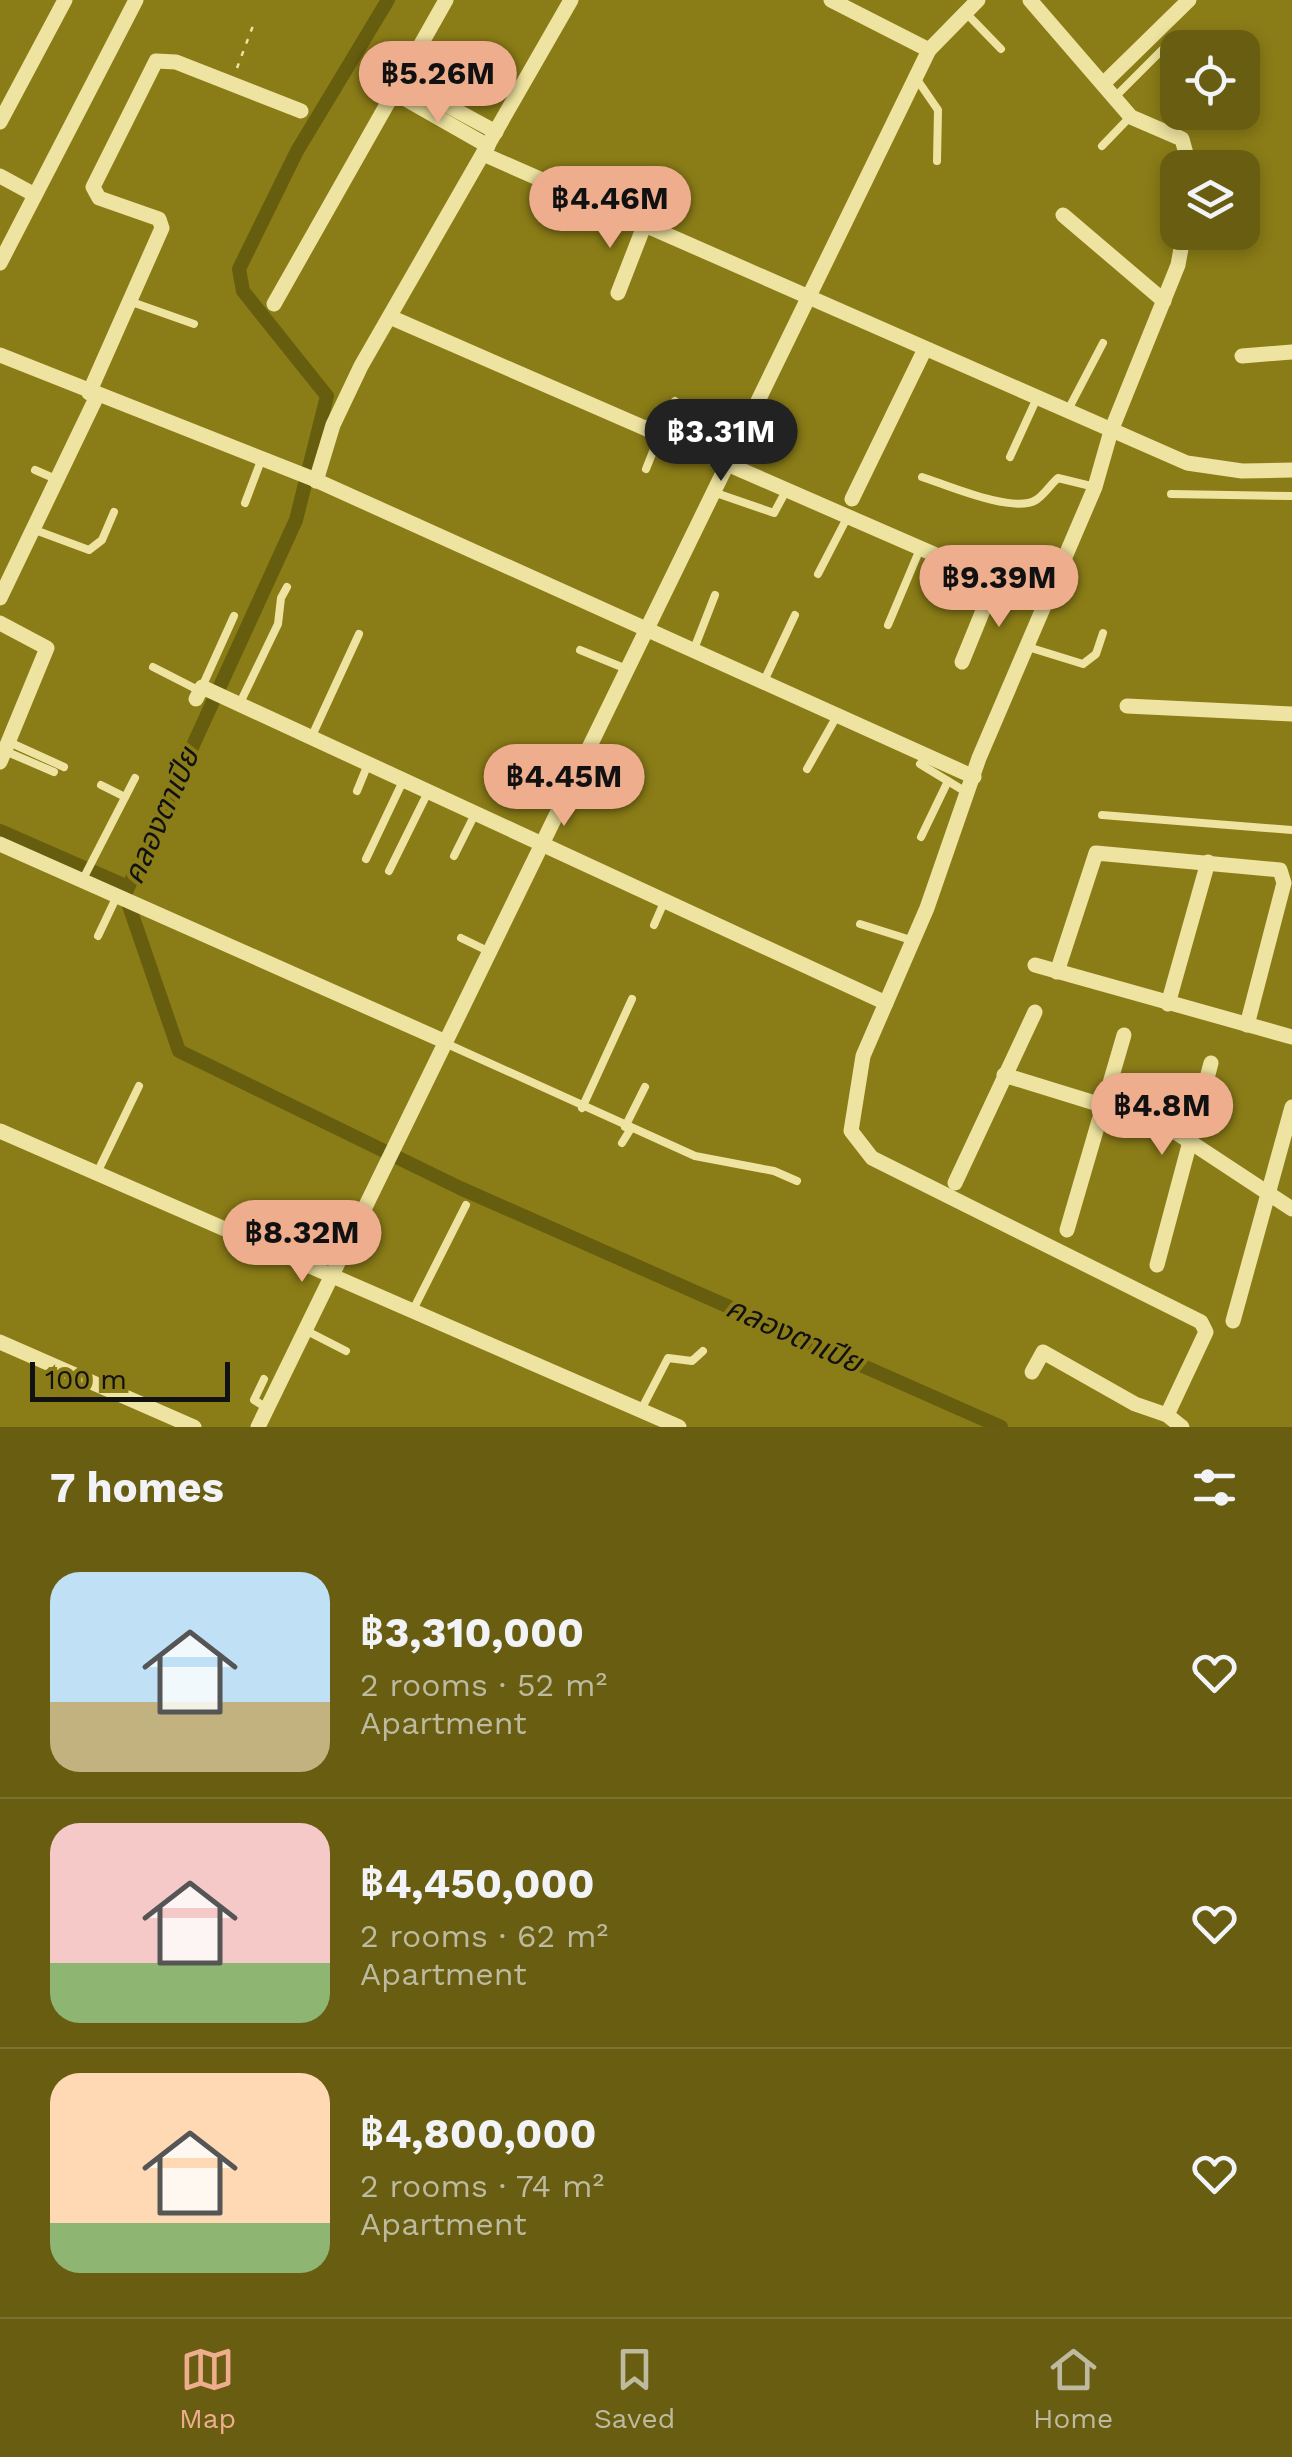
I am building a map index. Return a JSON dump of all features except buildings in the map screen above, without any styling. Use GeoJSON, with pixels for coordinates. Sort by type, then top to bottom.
{"type":"FeatureCollection","features":[{"type":"Feature","properties":{"kind":"street"},"geometry":{"type":"LineString","coordinates":[[0,122],[66,0]]}},
{"type":"Feature","properties":{"kind":"street"},"geometry":{"type":"LineString","coordinates":[[0,263],[136,0]]}},
{"type":"Feature","properties":{"kind":"street"},"geometry":{"type":"LineString","coordinates":[[274,304],[446,0]]}},
{"type":"Feature","properties":{"kind":"street"},"geometry":{"type":"LineString","coordinates":[[314,480],[333,425],[390,318],[570,0]]}},
{"type":"Feature","properties":{"kind":"street"},"geometry":{"type":"LineString","coordinates":[[830,0],[929,50]]}},
{"type":"Feature","properties":{"kind":"street"},"geometry":{"type":"LineString","coordinates":[[258,1427],[929,50],[978,0]]}},
{"type":"Feature","properties":{"kind":"street"},"geometry":{"type":"LineString","coordinates":[[1030,0],[1131,117],[1182,138],[1185,150]]}},
{"type":"Feature","properties":{"kind":"street"},"geometry":{"type":"LineString","coordinates":[[1103,84],[1189,0]]}},
{"type":"Feature","properties":{"kind":"street"},"geometry":{"type":"LineString","coordinates":[[0,598],[58,480],[162,222],[99,198],[93,187],[156,61],[168,60],[301,111]]}},
{"type":"Feature","properties":{"kind":"street"},"geometry":{"type":"LineString","coordinates":[[399,87],[489,144],[644,226],[1036,400],[1187,463],[1292,470]]}},
{"type":"Feature","properties":{"kind":"street"},"geometry":{"type":"LineString","coordinates":[[0,176],[35,196]]}},
{"type":"Feature","properties":{"kind":"street"},"geometry":{"type":"LineString","coordinates":[[1063,215],[1164,301]]}},
{"type":"Feature","properties":{"kind":"street"},"geometry":{"type":"LineString","coordinates":[[618,292],[644,226]]}},
{"type":"Feature","properties":{"kind":"street"},"geometry":{"type":"LineString","coordinates":[[1167,1415],[1206,1332],[1201,1322],[872,1158],[852,1131],[854,1090],[863,1056],[914,941],[974,776],[1095,487],[1112,431],[1164,301],[1179,250]]}},
{"type":"Feature","properties":{"kind":"street"},"geometry":{"type":"LineString","coordinates":[[390,318],[1046,603]]}},
{"type":"Feature","properties":{"kind":"street"},"geometry":{"type":"LineString","coordinates":[[852,498],[924,350]]}},
{"type":"Feature","properties":{"kind":"street"},"geometry":{"type":"LineString","coordinates":[[1242,356],[1292,352]]}},
{"type":"Feature","properties":{"kind":"street"},"geometry":{"type":"LineString","coordinates":[[0,356],[314,480],[974,776]]}},
{"type":"Feature","properties":{"kind":"street"},"geometry":{"type":"LineString","coordinates":[[962,662],[995,581]]}},
{"type":"Feature","properties":{"kind":"street"},"geometry":{"type":"LineString","coordinates":[[0,623],[46,648],[5,752]]}},
{"type":"Feature","properties":{"kind":"street"},"geometry":{"type":"LineString","coordinates":[[201,692],[239,705],[886,1003]]}},
{"type":"Feature","properties":{"kind":"street"},"geometry":{"type":"LineString","coordinates":[[1126,706],[1292,714]]}},
{"type":"Feature","properties":{"kind":"street"},"geometry":{"type":"LineString","coordinates":[[0,844],[84,878],[145,912],[445,1042]]}},
{"type":"Feature","properties":{"kind":"street"},"geometry":{"type":"LineString","coordinates":[[1057,972],[1090,860],[1096,854],[1280,870],[1285,878],[1247,1025]]}},
{"type":"Feature","properties":{"kind":"street"},"geometry":{"type":"LineString","coordinates":[[1168,1004],[1208,862]]}},
{"type":"Feature","properties":{"kind":"street"},"geometry":{"type":"LineString","coordinates":[[1036,965],[1292,1037]]}},
{"type":"Feature","properties":{"kind":"street"},"geometry":{"type":"LineString","coordinates":[[954,1182],[1036,1012]]}},
{"type":"Feature","properties":{"kind":"street"},"geometry":{"type":"LineString","coordinates":[[1067,1230],[1107,1105],[1124,1035]]}},
{"type":"Feature","properties":{"kind":"street"},"geometry":{"type":"LineString","coordinates":[[1157,1265],[1211,1064]]}},
{"type":"Feature","properties":{"kind":"street"},"geometry":{"type":"LineString","coordinates":[[1004,1075],[1163,1124],[1292,1210]]}},
{"type":"Feature","properties":{"kind":"street"},"geometry":{"type":"LineString","coordinates":[[1233,1321],[1292,1107]]}},
{"type":"Feature","properties":{"kind":"street"},"geometry":{"type":"LineString","coordinates":[[0,1131],[673,1426]]}},
{"type":"Feature","properties":{"kind":"street"},"geometry":{"type":"LineString","coordinates":[[0,1342],[194,1427]]}},
{"type":"Feature","properties":{"kind":"street"},"geometry":{"type":"LineString","coordinates":[[1032,1372],[1044,1352],[1134,1404],[1167,1415],[1182,1427]]}},
{"type":"Feature","properties":{"kind":"lane"},"geometry":{"type":"LineString","coordinates":[[966,13],[1001,49]]}},
{"type":"Feature","properties":{"kind":"lane"},"geometry":{"type":"LineString","coordinates":[[1114,98],[1160,52]]}},
{"type":"Feature","properties":{"kind":"lane"},"geometry":{"type":"LineString","coordinates":[[916,78],[938,110],[937,161]]}},
{"type":"Feature","properties":{"kind":"lane"},"geometry":{"type":"LineString","coordinates":[[1102,146],[1131,117]]}},
{"type":"Feature","properties":{"kind":"lane"},"geometry":{"type":"LineString","coordinates":[[129,301],[194,324]]}},
{"type":"Feature","properties":{"kind":"lane"},"geometry":{"type":"LineString","coordinates":[[1068,412],[1103,343]]}},
{"type":"Feature","properties":{"kind":"lane"},"geometry":{"type":"LineString","coordinates":[[1010,458],[1036,400]]}},
{"type":"Feature","properties":{"kind":"lane"},"geometry":{"type":"LineString","coordinates":[[644,427],[675,401]]}},
{"type":"Feature","properties":{"kind":"lane"},"geometry":{"type":"LineString","coordinates":[[646,468],[660,434]]}},
{"type":"Feature","properties":{"kind":"lane"},"geometry":{"type":"LineString","coordinates":[[246,503],[264,459]]}},
{"type":"Feature","properties":{"kind":"lane"},"geometry":{"type":"LineString","coordinates":[[35,470],[58,480]]}},
{"type":"Feature","properties":{"kind":"lane"},"geometry":{"type":"LineString","coordinates":[[1263,470],[1264,496]]}},
{"type":"Feature","properties":{"kind":"lane"},"geometry":{"type":"LineString","coordinates":[[922,477],[980,496],[1025,504],[1040,498],[1058,478],[1095,487]]}},
{"type":"Feature","properties":{"kind":"lane"},"geometry":{"type":"LineString","coordinates":[[715,492],[774,513],[787,489]]}},
{"type":"Feature","properties":{"kind":"lane"},"geometry":{"type":"LineString","coordinates":[[1171,494],[1292,496]]}},
{"type":"Feature","properties":{"kind":"lane"},"geometry":{"type":"LineString","coordinates":[[35,530],[89,550],[102,540],[114,512]]}},
{"type":"Feature","properties":{"kind":"lane"},"geometry":{"type":"LineString","coordinates":[[818,574],[848,516]]}},
{"type":"Feature","properties":{"kind":"lane"},"geometry":{"type":"LineString","coordinates":[[888,625],[920,549]]}},
{"type":"Feature","properties":{"kind":"lane"},"geometry":{"type":"LineString","coordinates":[[239,705],[278,624],[281,598],[288,587]]}},
{"type":"Feature","properties":{"kind":"lane"},"geometry":{"type":"LineString","coordinates":[[694,649],[715,596]]}},
{"type":"Feature","properties":{"kind":"lane"},"geometry":{"type":"LineString","coordinates":[[764,681],[795,615]]}},
{"type":"Feature","properties":{"kind":"lane"},"geometry":{"type":"LineString","coordinates":[[153,667],[201,692],[234,616]]}},
{"type":"Feature","properties":{"kind":"lane"},"geometry":{"type":"LineString","coordinates":[[1028,647],[1083,664],[1096,654],[1103,632]]}},
{"type":"Feature","properties":{"kind":"lane"},"geometry":{"type":"LineString","coordinates":[[311,738],[359,634]]}},
{"type":"Feature","properties":{"kind":"lane"},"geometry":{"type":"LineString","coordinates":[[580,650],[629,670]]}},
{"type":"Feature","properties":{"kind":"lane"},"geometry":{"type":"LineString","coordinates":[[807,769],[838,714]]}},
{"type":"Feature","properties":{"kind":"lane"},"geometry":{"type":"LineString","coordinates":[[5,752],[64,767]]}},
{"type":"Feature","properties":{"kind":"lane"},"geometry":{"type":"LineString","coordinates":[[5,752],[54,772]]}},
{"type":"Feature","properties":{"kind":"lane"},"geometry":{"type":"LineString","coordinates":[[357,790],[368,764]]}},
{"type":"Feature","properties":{"kind":"lane"},"geometry":{"type":"LineString","coordinates":[[920,764],[970,794]]}},
{"type":"Feature","properties":{"kind":"lane"},"geometry":{"type":"LineString","coordinates":[[84,878],[135,778]]}},
{"type":"Feature","properties":{"kind":"lane"},"geometry":{"type":"LineString","coordinates":[[366,859],[403,780]]}},
{"type":"Feature","properties":{"kind":"lane"},"geometry":{"type":"LineString","coordinates":[[921,836],[948,781]]}},
{"type":"Feature","properties":{"kind":"lane"},"geometry":{"type":"LineString","coordinates":[[101,784],[125,797]]}},
{"type":"Feature","properties":{"kind":"lane"},"geometry":{"type":"LineString","coordinates":[[389,872],[428,792]]}},
{"type":"Feature","properties":{"kind":"lane"},"geometry":{"type":"LineString","coordinates":[[454,856],[476,814]]}},
{"type":"Feature","properties":{"kind":"lane"},"geometry":{"type":"LineString","coordinates":[[1102,815],[1292,830]]}},
{"type":"Feature","properties":{"kind":"lane"},"geometry":{"type":"LineString","coordinates":[[98,936],[121,900]]}},
{"type":"Feature","properties":{"kind":"lane"},"geometry":{"type":"LineString","coordinates":[[654,925],[665,900]]}},
{"type":"Feature","properties":{"kind":"lane"},"geometry":{"type":"LineString","coordinates":[[860,924],[914,941]]}},
{"type":"Feature","properties":{"kind":"lane"},"geometry":{"type":"LineString","coordinates":[[461,938],[490,952]]}},
{"type":"Feature","properties":{"kind":"lane"},"geometry":{"type":"LineString","coordinates":[[582,1108],[632,999]]}},
{"type":"Feature","properties":{"kind":"lane"},"geometry":{"type":"LineString","coordinates":[[445,1042],[627,1129],[717,1163],[774,1171],[797,1180]]}},
{"type":"Feature","properties":{"kind":"lane"},"geometry":{"type":"LineString","coordinates":[[97,1173],[139,1086]]}},
{"type":"Feature","properties":{"kind":"lane"},"geometry":{"type":"LineString","coordinates":[[622,1143],[645,1087]]}},
{"type":"Feature","properties":{"kind":"lane"},"geometry":{"type":"LineString","coordinates":[[413,1310],[466,1205]]}},
{"type":"Feature","properties":{"kind":"lane"},"geometry":{"type":"LineString","coordinates":[[305,1330],[346,1351]]}},
{"type":"Feature","properties":{"kind":"lane"},"geometry":{"type":"LineString","coordinates":[[640,1410],[668,1358],[692,1361],[702,1352]]}},
{"type":"Feature","properties":{"kind":"lane"},"geometry":{"type":"LineString","coordinates":[[264,1379],[254,1400],[267,1408]]}},
{"type":"Feature","properties":{"kind":"path"},"geometry":{"type":"LineString","coordinates":[[232,84],[254,24]]}},
{"type":"Feature","properties":{"kind":"waterway","name":"คลองตาเปีย"},"geometry":{"type":"LineString","coordinates":[[388,0],[297,151],[239,269],[243,291],[327,396],[296,520],[125,894],[179,1051],[460,1188],[1001,1427]]}},
{"type":"Feature","properties":{"kind":"waterway"},"geometry":{"type":"LineString","coordinates":[[0,831],[128,887]]}}]}
